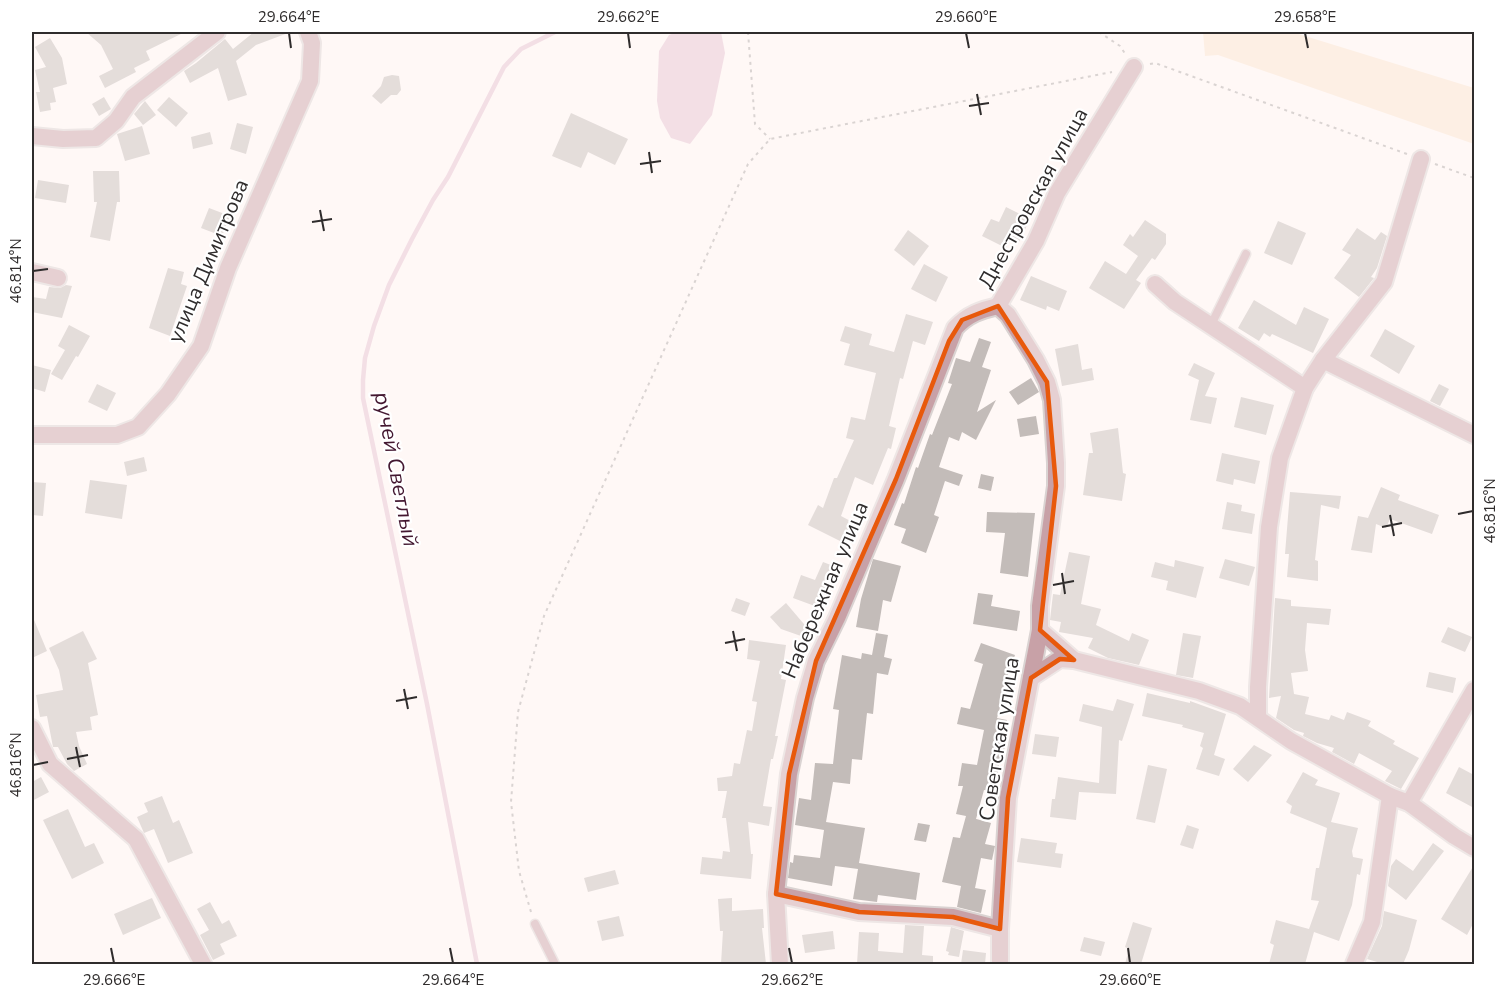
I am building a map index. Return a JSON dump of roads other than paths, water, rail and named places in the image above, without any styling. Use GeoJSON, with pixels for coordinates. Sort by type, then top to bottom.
{"type":"FeatureCollection","features":[{"type":"Feature","properties":{"kind":"street"},"geometry":{"type":"LineString","coordinates":[[32,136],[63,139],[96,138],[116,122],[133,97],[217,32]]}},
{"type":"Feature","properties":{"kind":"street","name":"улица Димитрова"},"geometry":{"type":"LineString","coordinates":[[32,435],[117,435],[138,427],[168,394],[201,346],[228,268],[310,81],[313,35]]}},
{"type":"Feature","properties":{"kind":"street","name":"Днестровская улица"},"geometry":{"type":"LineString","coordinates":[[1040,630],[1040,606],[1056,486],[1052,399],[1047,382],[1036,360],[1008,315],[998,306],[1036,241],[1057,193],[1134,68]]}},
{"type":"Feature","properties":{"kind":"street"},"geometry":{"type":"LineString","coordinates":[[1258,717],[1269,527],[1280,458],[1305,388],[1323,360],[1384,282],[1421,159]]}},
{"type":"Feature","properties":{"kind":"street"},"geometry":{"type":"LineString","coordinates":[[32,272],[58,278]]}},
{"type":"Feature","properties":{"kind":"street"},"geometry":{"type":"LineString","coordinates":[[1155,284],[1175,302],[1305,388]]}},
{"type":"Feature","properties":{"kind":"street","name":"Набережная улица"},"geometry":{"type":"LineString","coordinates":[[780,964],[776,894],[789,774],[805,698],[816,661],[837,618],[896,479],[955,328],[962,320],[977,311],[998,306]]}},
{"type":"Feature","properties":{"kind":"street"},"geometry":{"type":"LineString","coordinates":[[1323,360],[1474,435]]}},
{"type":"Feature","properties":{"kind":"street"},"geometry":{"type":"LineString","coordinates":[[1040,630],[1074,660]]}},
{"type":"Feature","properties":{"kind":"street","name":"Советская улица"},"geometry":{"type":"LineString","coordinates":[[1000,964],[1008,798],[1040,630]]}},
{"type":"Feature","properties":{"kind":"street"},"geometry":{"type":"LineString","coordinates":[[1031,678],[1060,659],[1074,660],[1218,697],[1240,706],[1291,741],[1390,796],[1409,803],[1474,848]]}},
{"type":"Feature","properties":{"kind":"street"},"geometry":{"type":"LineString","coordinates":[[1409,803],[1474,690]]}},
{"type":"Feature","properties":{"kind":"street"},"geometry":{"type":"LineString","coordinates":[[32,728],[50,764],[136,839],[203,964]]}},
{"type":"Feature","properties":{"kind":"street"},"geometry":{"type":"LineString","coordinates":[[1354,964],[1372,922],[1390,796]]}},
{"type":"Feature","properties":{"kind":"street"},"geometry":{"type":"LineString","coordinates":[[776,894],[859,912],[953,917],[1000,929]]}},
{"type":"Feature","properties":{"kind":"lane"},"geometry":{"type":"LineString","coordinates":[[1211,325],[1245,254]]}},
{"type":"Feature","properties":{"kind":"lane"},"geometry":{"type":"LineString","coordinates":[[535,924],[555,964]]}},
{"type":"Feature","properties":{"kind":"waterway","name":"ручей Светлый"},"geometry":{"type":"LineString","coordinates":[[477,964],[427,704],[363,398],[363,380],[365,358],[389,285],[504,67],[521,49],[555,32]]}}]}
